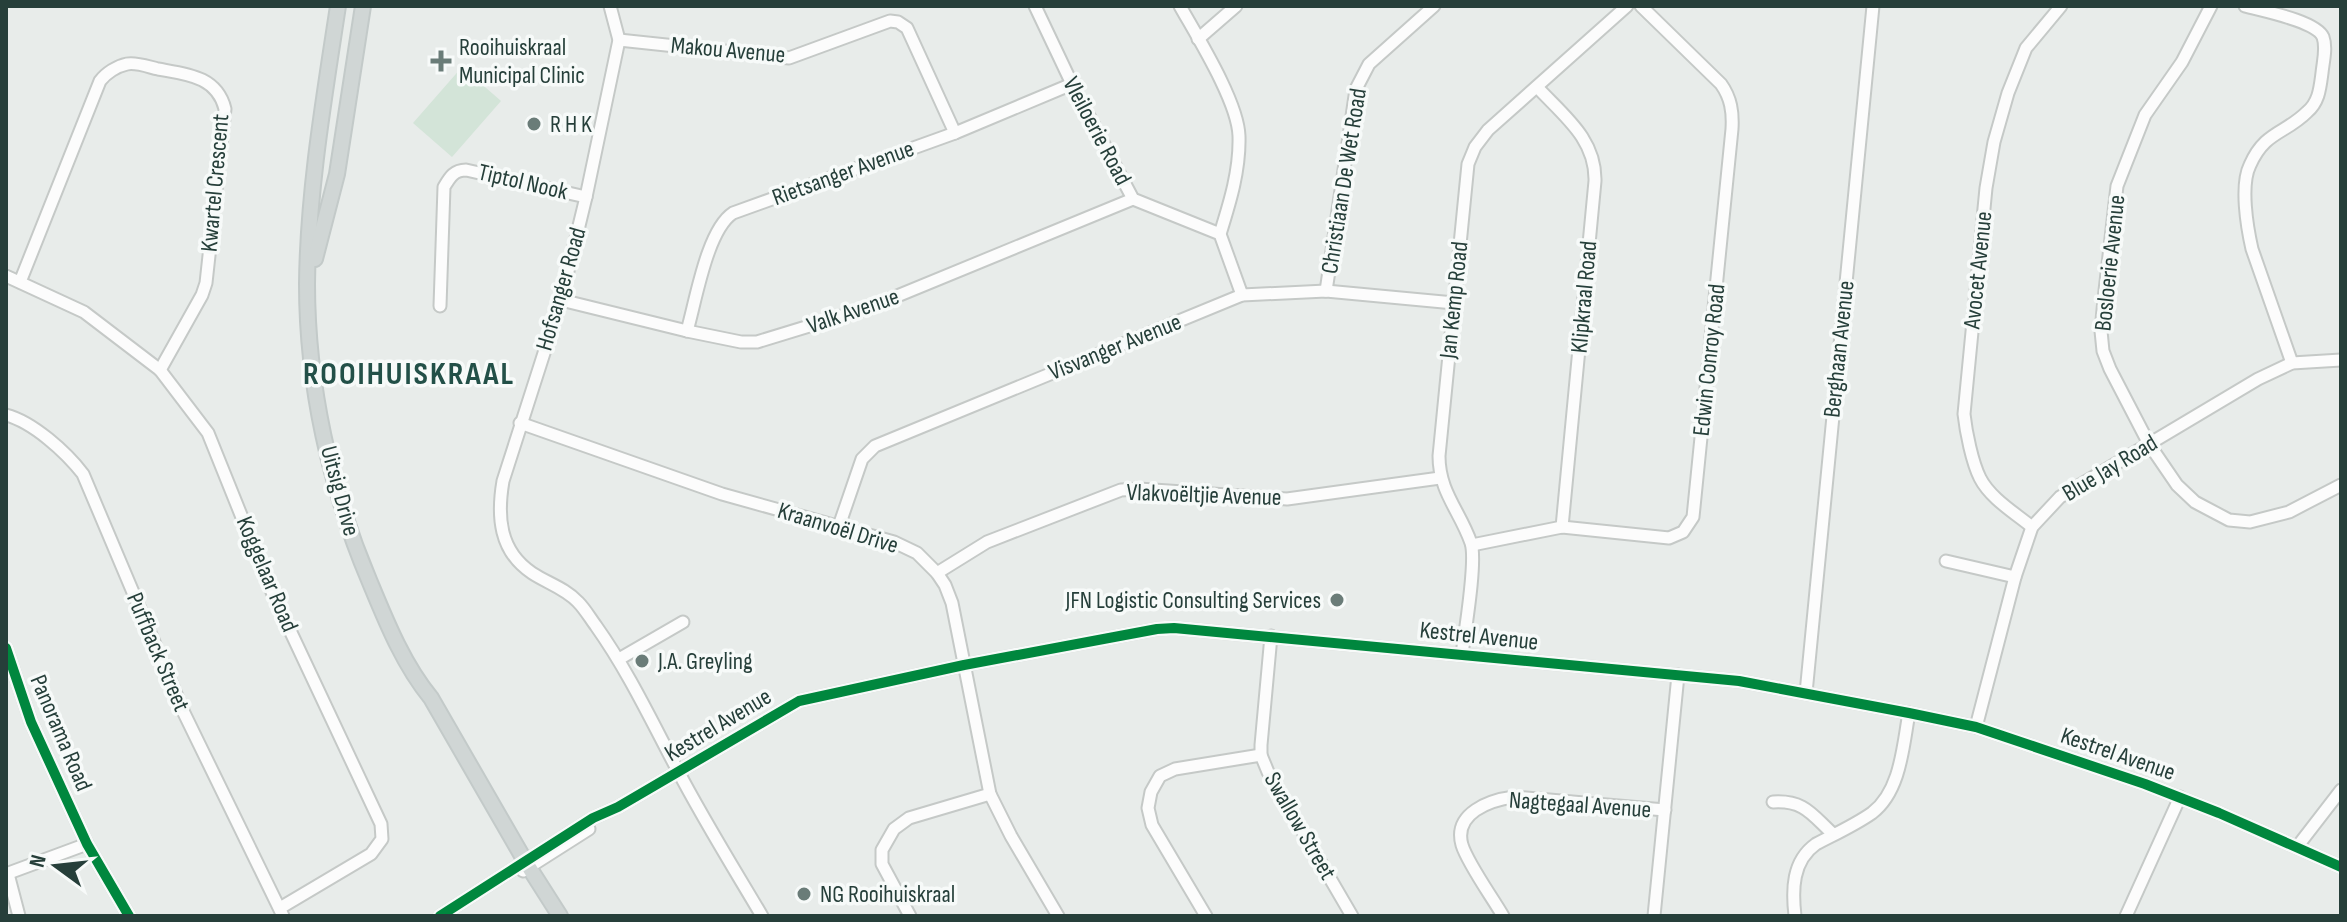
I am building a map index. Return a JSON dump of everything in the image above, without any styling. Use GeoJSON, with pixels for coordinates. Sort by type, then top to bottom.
{"type":"FeatureCollection","features":[{"type":"Feature","properties":{"kind":"main road","name":"Uitsig Drive"},"geometry":{"type":"LineString","coordinates":[[338,6],[314,172],[307,286],[317,401],[343,514],[381,609],[425,700],[524,866],[549,916]]}},
{"type":"Feature","properties":{"kind":"main road","name":"Uitsig Drive"},"geometry":{"type":"LineString","coordinates":[[307,286],[337,174],[363,6]]}},
{"type":"Feature","properties":{"kind":"main road","name":"Uitsig Drive"},"geometry":{"type":"LineString","coordinates":[[524,866],[560,916]]}},
{"type":"Feature","properties":{"kind":"street","name":"Hofsanger Road"},"geometry":{"type":"LineString","coordinates":[[610,6],[619,40],[561,300],[503,481],[499,507],[501,529],[509,549],[519,562],[578,602],[619,659],[678,772],[762,916]]}},
{"type":"Feature","properties":{"kind":"street","name":"Vleiloerie Road"},"geometry":{"type":"LineString","coordinates":[[1035,6],[1133,199],[1220,234]]}},
{"type":"Feature","properties":{"kind":"street"},"geometry":{"type":"LineString","coordinates":[[1180,6],[1234,112],[1239,136],[1234,190],[1220,234],[1242,295]]}},
{"type":"Feature","properties":{"kind":"street"},"geometry":{"type":"LineString","coordinates":[[1198,39],[1236,6]]}},
{"type":"Feature","properties":{"kind":"street","name":"Christiaan De Wet Road"},"geometry":{"type":"LineString","coordinates":[[1326,291],[1356,89],[1369,64],[1434,6]]}},
{"type":"Feature","properties":{"kind":"street","name":"Jan Kemp Road"},"geometry":{"type":"LineString","coordinates":[[1472,545],[1440,478],[1439,456],[1466,174],[1471,155],[1488,130],[1627,6]]}},
{"type":"Feature","properties":{"kind":"street","name":"Edwin Conroy Road"},"geometry":{"type":"LineString","coordinates":[[1472,545],[1562,527],[1669,538],[1688,528],[1695,511],[1732,109],[1721,84],[1641,6]]}},
{"type":"Feature","properties":{"kind":"street","name":"Berghaan Avenue"},"geometry":{"type":"LineString","coordinates":[[1806,693],[1873,6]]}},
{"type":"Feature","properties":{"kind":"street","name":"Avocet Avenue"},"geometry":{"type":"LineString","coordinates":[[2032,527],[1993,495],[1981,480],[1964,414],[1986,188],[1994,142],[2020,60],[2061,6]]}},
{"type":"Feature","properties":{"kind":"street","name":"Bosloerie Avenue"},"geometry":{"type":"LineString","coordinates":[[2211,6],[2182,62],[2145,115],[2121,174],[2115,198],[2104,299],[2103,351],[2149,444],[2177,485],[2195,502],[2236,522],[2262,520],[2289,512],[2341,485]]}},
{"type":"Feature","properties":{"kind":"street"},"geometry":{"type":"LineString","coordinates":[[2245,6],[2311,26],[2321,34],[2324,50],[2316,101],[2306,114],[2267,139],[2251,162],[2246,176],[2252,249],[2292,363]]}},
{"type":"Feature","properties":{"kind":"street","name":"Makou Avenue"},"geometry":{"type":"LineString","coordinates":[[619,40],[789,58],[890,21],[898,22],[907,28],[955,133]]}},
{"type":"Feature","properties":{"kind":"street","name":"Kwartel Crescent"},"geometry":{"type":"LineString","coordinates":[[20,282],[104,76],[131,63],[192,75],[210,84],[216,89],[225,109],[206,283],[160,370]]}},
{"type":"Feature","properties":{"kind":"street","name":"Rietsanger Avenue"},"geometry":{"type":"LineString","coordinates":[[687,331],[713,238],[726,218],[738,210],[955,133],[1072,84]]}},
{"type":"Feature","properties":{"kind":"street","name":"Klipkraal Road"},"geometry":{"type":"LineString","coordinates":[[1537,87],[1586,141],[1593,156],[1595,175],[1562,527]]}},
{"type":"Feature","properties":{"kind":"street","name":"Tiptol Nook"},"geometry":{"type":"LineString","coordinates":[[440,306],[444,187],[451,175],[466,170],[586,197]]}},
{"type":"Feature","properties":{"kind":"street","name":"Valk Avenue"},"geometry":{"type":"LineString","coordinates":[[561,300],[741,342],[765,341],[868,308],[1133,199]]}},
{"type":"Feature","properties":{"kind":"street","name":"Koggelaar Road"},"geometry":{"type":"LineString","coordinates":[[6,276],[84,312],[160,370],[208,433],[272,592],[381,824],[382,839],[371,854],[282,912]]}},
{"type":"Feature","properties":{"kind":"street","name":"Visvanger Avenue"},"geometry":{"type":"LineString","coordinates":[[839,526],[862,459],[875,446],[1242,295],[1326,291],[1454,303]]}},
{"type":"Feature","properties":{"kind":"street","name":"Blue Jay Road"},"geometry":{"type":"LineString","coordinates":[[1976,727],[2015,577],[2032,527],[2060,497],[2258,379],[2292,363],[2341,360]]}},
{"type":"Feature","properties":{"kind":"street","name":"Puffback Street"},"geometry":{"type":"LineString","coordinates":[[6,415],[31,425],[83,474],[184,713],[282,912]]}},
{"type":"Feature","properties":{"kind":"street","name":"Kraanvoël Drive"},"geometry":{"type":"LineString","coordinates":[[520,423],[722,494],[871,534],[917,553],[937,573],[952,603],[990,794],[1058,916]]}},
{"type":"Feature","properties":{"kind":"street","name":"Vlakvoëltjie Avenue"},"geometry":{"type":"LineString","coordinates":[[937,573],[987,542],[1121,490],[1287,499],[1440,478]]}},
{"type":"Feature","properties":{"kind":"street"},"geometry":{"type":"LineString","coordinates":[[1462,654],[1472,545]]}},
{"type":"Feature","properties":{"kind":"street"},"geometry":{"type":"LineString","coordinates":[[1946,561],[2015,577]]}},
{"type":"Feature","properties":{"kind":"street"},"geometry":{"type":"LineString","coordinates":[[619,659],[683,622]]}},
{"type":"Feature","properties":{"kind":"street","name":"Kestrel Avenue"},"geometry":{"type":"LineString","coordinates":[[452,916],[593,818],[618,807],[795,702],[964,665],[1174,628],[1739,681],[1909,713],[1976,727],[2180,797],[2341,867]]}},
{"type":"Feature","properties":{"kind":"street","name":"Swallow Street"},"geometry":{"type":"LineString","coordinates":[[1271,636],[1261,755],[1352,916]]}},
{"type":"Feature","properties":{"kind":"street","name":"Panorama Road"},"geometry":{"type":"LineString","coordinates":[[6,648],[28,717],[87,844],[129,916]]}},
{"type":"Feature","properties":{"kind":"street"},"geometry":{"type":"LineString","coordinates":[[1654,916],[1678,675]]}},
{"type":"Feature","properties":{"kind":"street"},"geometry":{"type":"LineString","coordinates":[[1795,916],[1794,882],[1801,860],[1810,848],[1873,812],[1885,801],[1898,772],[1909,713]]}},
{"type":"Feature","properties":{"kind":"street"},"geometry":{"type":"LineString","coordinates":[[1206,916],[1152,825],[1148,808],[1151,792],[1160,776],[1175,769],[1261,755]]}},
{"type":"Feature","properties":{"kind":"street"},"geometry":{"type":"LineString","coordinates":[[2297,847],[2341,790]]}},
{"type":"Feature","properties":{"kind":"street"},"geometry":{"type":"LineString","coordinates":[[910,916],[882,864],[882,850],[894,829],[909,818],[990,794]]}},
{"type":"Feature","properties":{"kind":"street","name":"Nagtegaal Avenue"},"geometry":{"type":"LineString","coordinates":[[1503,916],[1463,847],[1461,834],[1464,824],[1478,807],[1490,801],[1514,797],[1665,810]]}},
{"type":"Feature","properties":{"kind":"street"},"geometry":{"type":"LineString","coordinates":[[2126,916],[2180,797]]}},
{"type":"Feature","properties":{"kind":"street"},"geometry":{"type":"LineString","coordinates":[[1773,802],[1796,803],[1833,834]]}},
{"type":"Feature","properties":{"kind":"street"},"geometry":{"type":"LineString","coordinates":[[19,916],[7,874],[87,844]]}},
{"type":"Feature","properties":{"kind":"street","name":"Kestrel Avenue"},"geometry":{"type":"LineString","coordinates":[[440,916],[524,866]]}},
{"type":"Feature","properties":{"kind":"green space"},"geometry":{"type":"Polygon","coordinates":[[[462,67],[501,101],[452,157],[413,123],[462,67]]]}},
{"type":"Feature","properties":{"kind":"cycle path"},"geometry":{"type":"LineString","coordinates":[[440,916],[593,818],[618,807],[799,701],[964,665],[1174,628],[1739,681],[1909,713],[1976,727],[2145,784],[2341,867]]}},
{"type":"Feature","properties":{"kind":"cycle path"},"geometry":{"type":"LineString","coordinates":[[6,648],[31,722],[87,844],[129,916]]}},
{"type":"Feature","properties":{"kind":"place","name":"Rooihuiskraal Municipal Clinic"},"geometry":{"type":"Point","coordinates":[441,61]}},
{"type":"Feature","properties":{"kind":"place","name":"R H K"},"geometry":{"type":"Point","coordinates":[534,124]}},
{"type":"Feature","properties":{"kind":"place","name":"JFN Logistic Consulting Services"},"geometry":{"type":"Point","coordinates":[1337,600]}},
{"type":"Feature","properties":{"kind":"place","name":"J.A. Greyling"},"geometry":{"type":"Point","coordinates":[642,661]}},
{"type":"Feature","properties":{"kind":"place","name":"NG Rooihuiskraal"},"geometry":{"type":"Point","coordinates":[804,894]}},
{"type":"Feature","properties":{"kind":"district","name":"ROOIHUISKRAAL"},"geometry":{"type":"Point","coordinates":[409,374]}}]}
